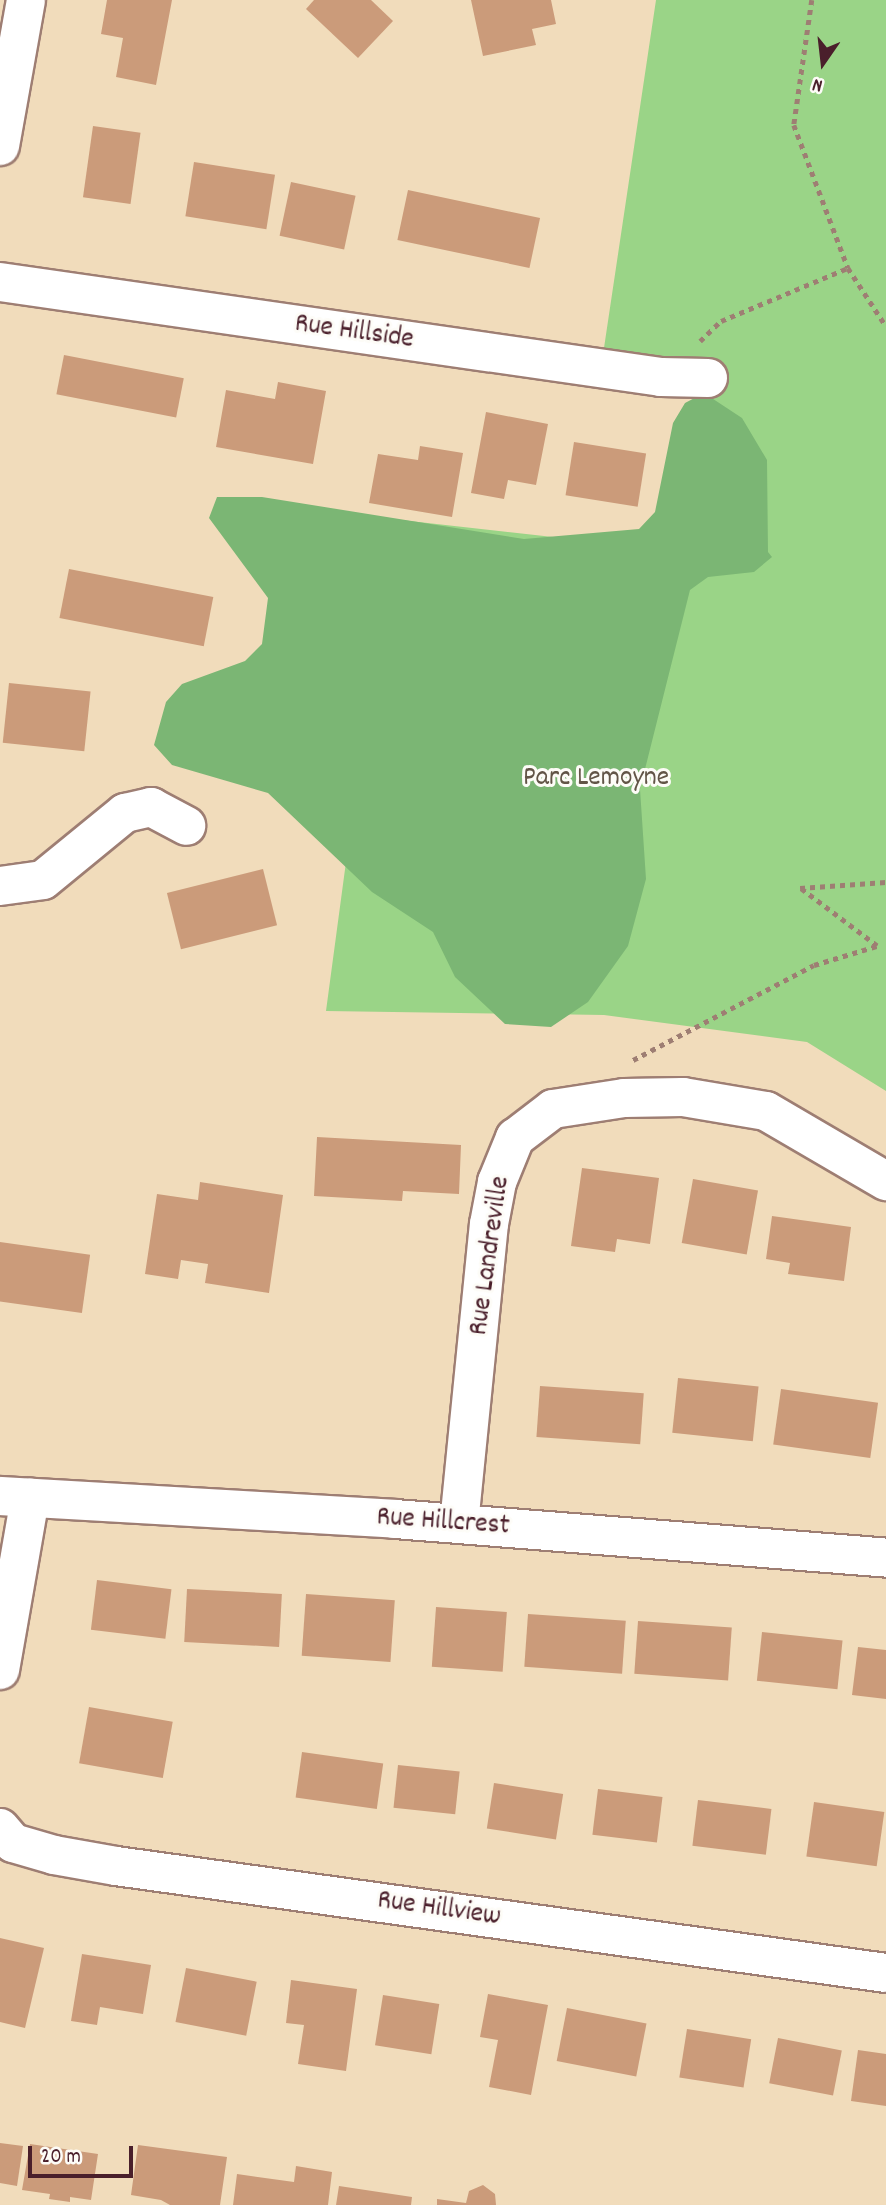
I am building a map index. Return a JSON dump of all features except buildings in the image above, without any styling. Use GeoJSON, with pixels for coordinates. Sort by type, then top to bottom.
{"type":"FeatureCollection","features":[{"type":"Feature","properties":{"kind":"street"},"geometry":{"type":"LineString","coordinates":[[0,146],[26,0]]}},
{"type":"Feature","properties":{"kind":"street","name":"Rue Hillside"},"geometry":{"type":"LineString","coordinates":[[0,282],[661,377],[708,377]]}},
{"type":"Feature","properties":{"kind":"street"},"geometry":{"type":"LineString","coordinates":[[0,886],[43,880],[125,813],[150,807],[186,826]]}},
{"type":"Feature","properties":{"kind":"street","name":"Rue Landreville"},"geometry":{"type":"LineString","coordinates":[[459,1524],[489,1224],[497,1182],[515,1138],[553,1109],[624,1098],[683,1097],[766,1111],[886,1181]]}},
{"type":"Feature","properties":{"kind":"street"},"geometry":{"type":"LineString","coordinates":[[0,1670],[15,1497]]}},
{"type":"Feature","properties":{"kind":"street","name":"Rue Hillcrest"},"geometry":{"type":"LineString","coordinates":[[15,1497],[459,1524],[886,1558]]}},
{"type":"Feature","properties":{"kind":"street","name":"Rue Hillview"},"geometry":{"type":"LineString","coordinates":[[0,1828],[13,1843],[54,1855],[104,1864],[886,1973]]}},
{"type":"Feature","properties":{"kind":"path"},"geometry":{"type":"LineString","coordinates":[[812,0],[794,125],[848,268],[886,326]]}},
{"type":"Feature","properties":{"kind":"path"},"geometry":{"type":"LineString","coordinates":[[661,377],[721,321],[848,268]]}},
{"type":"Feature","properties":{"kind":"path"},"geometry":{"type":"LineString","coordinates":[[624,1098],[634,1058],[814,965],[877,946],[800,888],[886,882]]}},
{"type":"Feature","properties":{"kind":"green space","name":"Parc Lemoyne"},"geometry":{"type":"Polygon","coordinates":[[[656,0],[886,0],[886,1091],[807,1042],[604,1015],[326,1011],[392,519],[679,551],[707,378],[601,368],[656,0]]]}},
{"type":"Feature","properties":{"kind":"green space"},"geometry":{"type":"Polygon","coordinates":[[[704,393],[742,418],[767,460],[768,552],[772,557],[754,572],[708,577],[690,590],[640,789],[646,879],[628,946],[588,1002],[551,1027],[505,1024],[455,977],[433,932],[372,892],[268,793],[172,765],[154,745],[166,702],[182,684],[245,661],[262,644],[268,598],[209,518],[217,497],[262,497],[524,539],[639,529],[655,512],[673,423],[685,403],[704,393]]]}}]}
